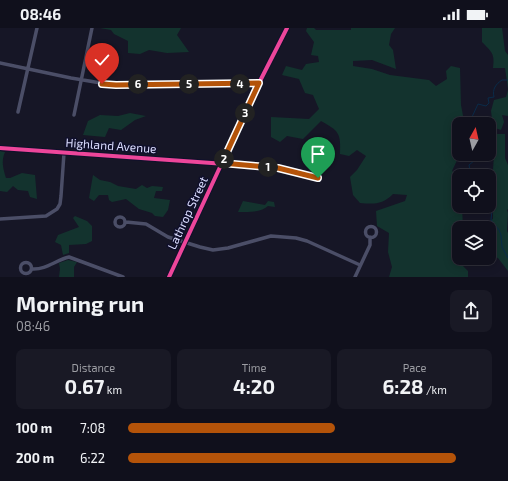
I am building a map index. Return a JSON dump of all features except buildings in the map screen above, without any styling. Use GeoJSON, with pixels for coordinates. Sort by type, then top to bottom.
{"type":"FeatureCollection","features":[{"type":"Feature","properties":{"kind":"street"},"geometry":{"type":"LineString","coordinates":[[18,112],[37,28]]}},
{"type":"Feature","properties":{"kind":"street"},"geometry":{"type":"LineString","coordinates":[[74,115],[92,28]]}},
{"type":"Feature","properties":{"kind":"street","name":"Lathrop Street"},"geometry":{"type":"LineString","coordinates":[[169,277],[259,83],[287,28]]}},
{"type":"Feature","properties":{"kind":"street"},"geometry":{"type":"LineString","coordinates":[[0,63],[81,80],[116,85],[259,83]]}},
{"type":"Feature","properties":{"kind":"street","name":"Highland Avenue"},"geometry":{"type":"LineString","coordinates":[[0,148],[278,168],[318,178]]}},
{"type":"Feature","properties":{"kind":"street"},"geometry":{"type":"LineString","coordinates":[[0,219],[46,216],[57,209],[60,204],[64,153]]}},
{"type":"Feature","properties":{"kind":"street"},"geometry":{"type":"LineString","coordinates":[[126,222],[146,224],[168,237],[208,249],[221,250],[271,236],[287,236],[307,241],[360,265]]}},
{"type":"Feature","properties":{"kind":"street"},"geometry":{"type":"LineString","coordinates":[[356,277],[360,265],[370,246],[370,238]]}},
{"type":"Feature","properties":{"kind":"street"},"geometry":{"type":"LineString","coordinates":[[32,269],[47,267],[69,257],[123,277]]}},
{"type":"Feature","properties":{"kind":"green space"},"geometry":{"type":"Polygon","coordinates":[[[100,28],[181,28],[177,35],[189,52],[167,53],[149,50],[140,54],[128,53],[128,41],[114,34],[111,30],[100,28]]]}},
{"type":"Feature","properties":{"kind":"green space"},"geometry":{"type":"Polygon","coordinates":[[[307,28],[314,28],[316,30],[351,30],[351,28],[395,28],[391,34],[389,45],[393,50],[396,69],[372,60],[353,61],[353,66],[372,69],[390,75],[429,80],[436,86],[447,79],[446,71],[451,66],[460,68],[461,105],[463,117],[452,117],[452,161],[457,161],[452,169],[452,213],[462,213],[463,221],[452,221],[452,265],[462,265],[468,271],[468,277],[389,277],[392,267],[388,252],[389,233],[377,226],[376,211],[405,201],[407,195],[393,194],[389,198],[378,203],[360,203],[353,195],[350,177],[357,170],[366,156],[357,150],[349,156],[340,154],[340,141],[338,133],[332,127],[321,121],[303,139],[287,136],[280,142],[271,137],[271,117],[309,119],[319,109],[313,95],[305,93],[299,79],[282,75],[286,66],[302,70],[306,64],[319,62],[318,56],[311,55],[314,42],[306,31],[307,28]]]}},
{"type":"Feature","properties":{"kind":"green space"},"geometry":{"type":"Polygon","coordinates":[[[482,28],[502,28],[505,51],[508,55],[508,89],[505,68],[493,68],[493,56],[482,42],[482,28]]]}},
{"type":"Feature","properties":{"kind":"green space"},"geometry":{"type":"Polygon","coordinates":[[[508,90],[508,116],[502,115],[504,122],[501,130],[496,128],[496,117],[492,117],[491,111],[494,100],[506,97],[508,90]]]}},
{"type":"Feature","properties":{"kind":"green space"},"geometry":{"type":"Polygon","coordinates":[[[130,113],[146,116],[135,120],[121,130],[109,128],[105,137],[83,135],[88,121],[100,115],[118,116],[130,113]]]}},
{"type":"Feature","properties":{"kind":"green space"},"geometry":{"type":"Polygon","coordinates":[[[496,133],[505,134],[505,158],[508,165],[508,271],[496,257],[496,221],[490,221],[493,219],[493,213],[496,213],[496,169],[493,169],[494,161],[496,161],[496,133]]]}},
{"type":"Feature","properties":{"kind":"green space"},"geometry":{"type":"Polygon","coordinates":[[[0,151],[5,152],[3,165],[6,178],[22,173],[35,175],[37,199],[30,197],[28,191],[18,190],[13,186],[7,192],[0,191],[0,151]]]}},
{"type":"Feature","properties":{"kind":"green space"},"geometry":{"type":"Polygon","coordinates":[[[93,175],[100,180],[110,182],[118,186],[136,189],[142,185],[147,188],[152,186],[163,187],[162,191],[156,191],[154,198],[170,200],[168,210],[163,217],[155,216],[152,213],[139,209],[126,199],[112,202],[109,200],[108,195],[99,195],[94,201],[89,198],[93,175]]]}},
{"type":"Feature","properties":{"kind":"green space"},"geometry":{"type":"Polygon","coordinates":[[[243,201],[265,205],[268,201],[274,202],[275,207],[268,206],[258,211],[238,212],[243,201]]]}},
{"type":"Feature","properties":{"kind":"green space"},"geometry":{"type":"Polygon","coordinates":[[[75,216],[87,221],[92,226],[92,241],[86,244],[69,245],[69,253],[63,255],[61,245],[55,242],[58,235],[79,227],[73,218],[75,216]]]}},
{"type":"Feature","properties":{"kind":"green space"},"geometry":{"type":"Polygon","coordinates":[[[68,260],[77,262],[74,267],[74,277],[59,277],[59,263],[68,260]]]}},
{"type":"Feature","properties":{"kind":"waterway"},"geometry":{"type":"LineString","coordinates":[[472,117],[478,104],[486,106],[489,103],[488,98],[494,97],[494,89],[496,85],[502,80],[508,80]]}},
{"type":"Feature","properties":{"kind":"waterway"},"geometry":{"type":"LineString","coordinates":[[470,169],[469,165],[474,161]]}},
{"type":"Feature","properties":{"kind":"waterway"},"geometry":{"type":"LineString","coordinates":[[492,213],[491,220],[499,230],[502,247],[508,258]]}},
{"type":"Feature","properties":{"kind":"cycle path"},"geometry":{"type":"LineString","coordinates":[[169,277],[259,83],[287,28]]}},
{"type":"Feature","properties":{"kind":"cycle path"},"geometry":{"type":"LineString","coordinates":[[0,148],[268,167],[287,169],[318,178]]}},
{"type":"Feature","properties":{"kind":"route"},"geometry":{"type":"LineString","coordinates":[[102,84],[259,83],[222,163],[287,169],[318,178]]}}]}
